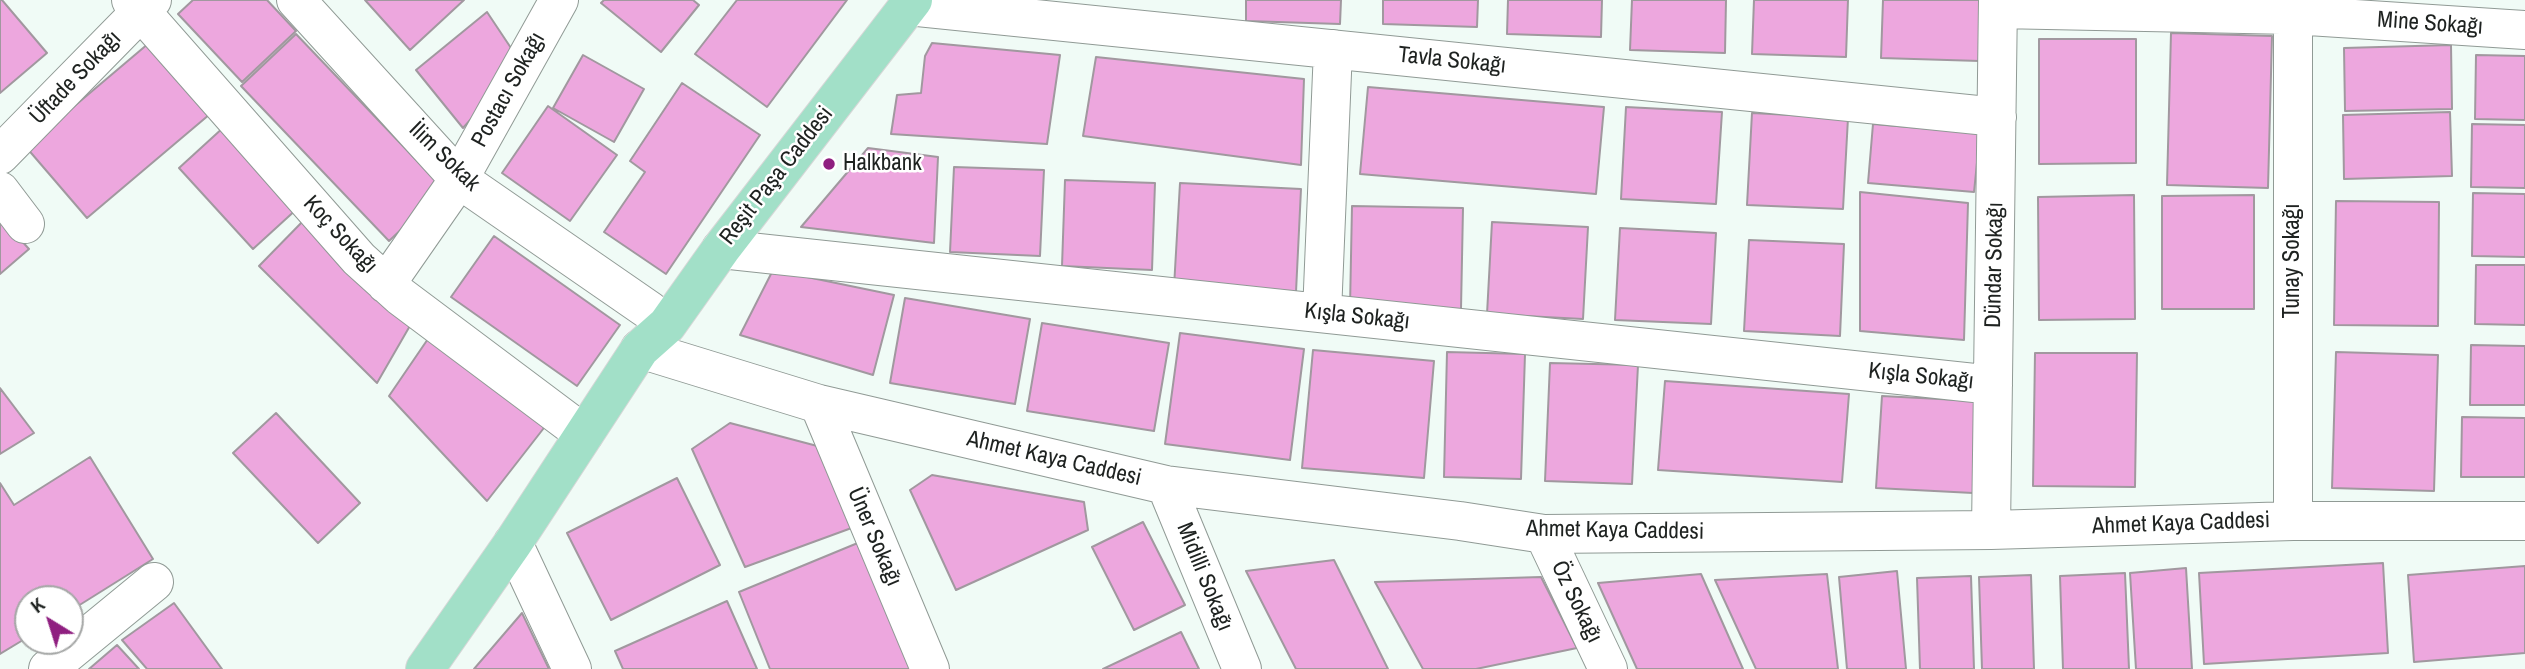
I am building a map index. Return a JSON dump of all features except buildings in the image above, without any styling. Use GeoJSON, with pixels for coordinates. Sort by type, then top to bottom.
{"type":"FeatureCollection","features":[{"type":"Feature","properties":{"kind":"main road","name":"Reşit Paşa Caddesi"},"geometry":{"type":"LineString","coordinates":[[425,669],[513,543],[640,349],[667,325],[902,2]]}},
{"type":"Feature","properties":{"kind":"main road","name":"Reşit Paşa Caddesi"},"geometry":{"type":"LineString","coordinates":[[640,349],[650,311],[902,2]]}},
{"type":"Feature","properties":{"kind":"street","name":"İlim Sokak"},"geometry":{"type":"LineString","coordinates":[[296,0],[459,179],[650,311]]}},
{"type":"Feature","properties":{"kind":"street","name":"Postacı Sokağı"},"geometry":{"type":"LineString","coordinates":[[386,284],[459,179],[559,0]]}},
{"type":"Feature","properties":{"kind":"street","name":"Tavla Sokağı"},"geometry":{"type":"LineString","coordinates":[[902,2],[1997,117]]}},
{"type":"Feature","properties":{"kind":"street","name":"Üftade Sokağı"},"geometry":{"type":"LineString","coordinates":[[0,155],[141,4]]}},
{"type":"Feature","properties":{"kind":"street","name":"Koç Sokağı"},"geometry":{"type":"LineString","coordinates":[[141,4],[359,259],[386,284],[584,434]]}},
{"type":"Feature","properties":{"kind":"street","name":"Mine Sokağı"},"geometry":{"type":"LineString","coordinates":[[1998,4],[2293,8],[2525,30]]}},
{"type":"Feature","properties":{"kind":"street","name":"Dündar Sokağı"},"geometry":{"type":"LineString","coordinates":[[1991,530],[1998,4]]}},
{"type":"Feature","properties":{"kind":"street","name":"Tunay Sokağı"},"geometry":{"type":"LineString","coordinates":[[2293,8],[2293,521]]}},
{"type":"Feature","properties":{"kind":"street"},"geometry":{"type":"LineString","coordinates":[[1322,313],[1333,49]]}},
{"type":"Feature","properties":{"kind":"street"},"geometry":{"type":"LineString","coordinates":[[0,191],[25,224]]}},
{"type":"Feature","properties":{"kind":"street","name":"Kışla Sokağı"},"geometry":{"type":"LineString","coordinates":[[721,249],[1993,385]]}},
{"type":"Feature","properties":{"kind":"street","name":"Ahmet Kaya Caddesi"},"geometry":{"type":"LineString","coordinates":[[640,349],[819,404],[1166,485],[1544,534],[1991,530],[2293,521],[2525,521]]}},
{"type":"Feature","properties":{"kind":"street","name":"Üner Sokağı"},"geometry":{"type":"LineString","coordinates":[[819,404],[930,669]]}},
{"type":"Feature","properties":{"kind":"street","name":"Midilli Sokağı"},"geometry":{"type":"LineString","coordinates":[[1166,485],[1242,669]]}},
{"type":"Feature","properties":{"kind":"street","name":"Öz Sokağı"},"geometry":{"type":"LineString","coordinates":[[1544,534],[1608,669]]}},
{"type":"Feature","properties":{"kind":"street"},"geometry":{"type":"LineString","coordinates":[[513,543],[572,669]]}},
{"type":"Feature","properties":{"kind":"street"},"geometry":{"type":"LineString","coordinates":[[48,669],[154,582]]}},
{"type":"Feature","properties":{"kind":"place","name":"Halkbank"},"geometry":{"type":"Point","coordinates":[829,164]}}]}
